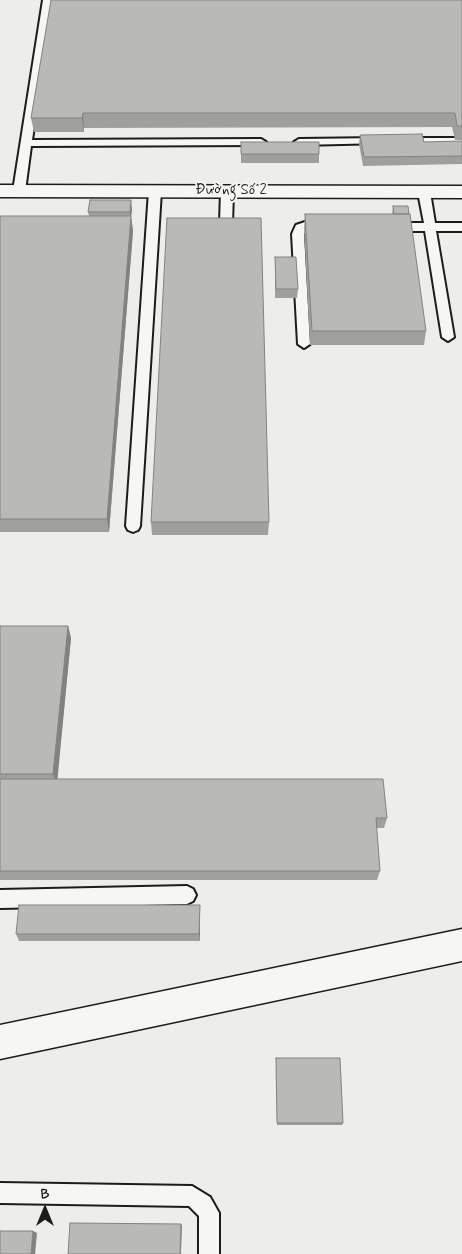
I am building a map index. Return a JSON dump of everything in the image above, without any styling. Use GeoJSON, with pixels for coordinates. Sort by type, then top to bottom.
{"type":"FeatureCollection","features":[{"type":"Feature","properties":{"kind":"street","name":"Đường Số 2"},"geometry":{"type":"LineString","coordinates":[[9,191],[462,192]]}},
{"type":"Feature","properties":{"kind":"street"},"geometry":{"type":"LineString","coordinates":[[0,1042],[462,945]]}},
{"type":"Feature","properties":{"kind":"lane"},"geometry":{"type":"LineString","coordinates":[[9,191],[26,143],[48,0]]}},
{"type":"Feature","properties":{"kind":"lane"},"geometry":{"type":"LineString","coordinates":[[26,143],[462,141]]}},
{"type":"Feature","properties":{"kind":"lane"},"geometry":{"type":"LineString","coordinates":[[133,526],[158,227],[155,191]]}},
{"type":"Feature","properties":{"kind":"lane"},"geometry":{"type":"LineString","coordinates":[[202,228],[221,228],[226,225],[227,191]]}},
{"type":"Feature","properties":{"kind":"lane"},"geometry":{"type":"LineString","coordinates":[[424,192],[448,337]]}},
{"type":"Feature","properties":{"kind":"lane"},"geometry":{"type":"LineString","coordinates":[[304,344],[299,230],[305,226],[334,226]]}},
{"type":"Feature","properties":{"kind":"lane"},"geometry":{"type":"LineString","coordinates":[[382,227],[462,227]]}},
{"type":"Feature","properties":{"kind":"lane"},"geometry":{"type":"LineString","coordinates":[[0,899],[187,896]]}},
{"type":"Feature","properties":{"kind":"lane"},"geometry":{"type":"LineString","coordinates":[[0,1193],[192,1196],[209,1213],[208,1254]]}},
{"type":"Feature","properties":{"kind":"building"},"geometry":{"type":"Polygon","coordinates":[[[51,0],[462,0],[462,126],[457,126],[455,113],[83,113],[82,118],[31,118],[51,0]]]}},
{"type":"Feature","properties":{"kind":"building"},"geometry":{"type":"Polygon","coordinates":[[[422,134],[424,142],[462,141],[462,156],[364,157],[360,135],[422,134]]]}},
{"type":"Feature","properties":{"kind":"building"},"geometry":{"type":"Polygon","coordinates":[[[241,142],[319,142],[319,154],[241,154],[241,142]]]}},
{"type":"Feature","properties":{"kind":"building"},"geometry":{"type":"Polygon","coordinates":[[[90,200],[131,200],[130,212],[88,212],[90,200]]]}},
{"type":"Feature","properties":{"kind":"building"},"geometry":{"type":"Polygon","coordinates":[[[393,206],[408,206],[409,214],[394,214],[393,206]]]}},
{"type":"Feature","properties":{"kind":"building"},"geometry":{"type":"Polygon","coordinates":[[[305,214],[410,214],[426,331],[312,331],[305,214]]]}},
{"type":"Feature","properties":{"kind":"building"},"geometry":{"type":"Polygon","coordinates":[[[0,216],[131,216],[107,519],[0,519],[0,216]]]}},
{"type":"Feature","properties":{"kind":"building"},"geometry":{"type":"Polygon","coordinates":[[[167,218],[261,218],[269,522],[151,522],[167,218]]]}},
{"type":"Feature","properties":{"kind":"building"},"geometry":{"type":"Polygon","coordinates":[[[275,257],[296,257],[298,289],[276,289],[275,257]]]}},
{"type":"Feature","properties":{"kind":"building"},"geometry":{"type":"Polygon","coordinates":[[[0,626],[68,626],[53,774],[0,774],[0,626]]]}},
{"type":"Feature","properties":{"kind":"building"},"geometry":{"type":"Polygon","coordinates":[[[0,779],[383,779],[387,818],[376,818],[380,871],[0,871],[0,779]]]}},
{"type":"Feature","properties":{"kind":"building"},"geometry":{"type":"Polygon","coordinates":[[[19,905],[200,905],[199,934],[16,934],[19,905]]]}},
{"type":"Feature","properties":{"kind":"building"},"geometry":{"type":"Polygon","coordinates":[[[276,1058],[340,1058],[343,1123],[277,1123],[276,1058]]]}},
{"type":"Feature","properties":{"kind":"building"},"geometry":{"type":"Polygon","coordinates":[[[70,1223],[181,1224],[180,1254],[68,1254],[70,1223]]]}},
{"type":"Feature","properties":{"kind":"building"},"geometry":{"type":"Polygon","coordinates":[[[0,1231],[33,1231],[31,1254],[0,1254],[0,1231]]]}}]}
